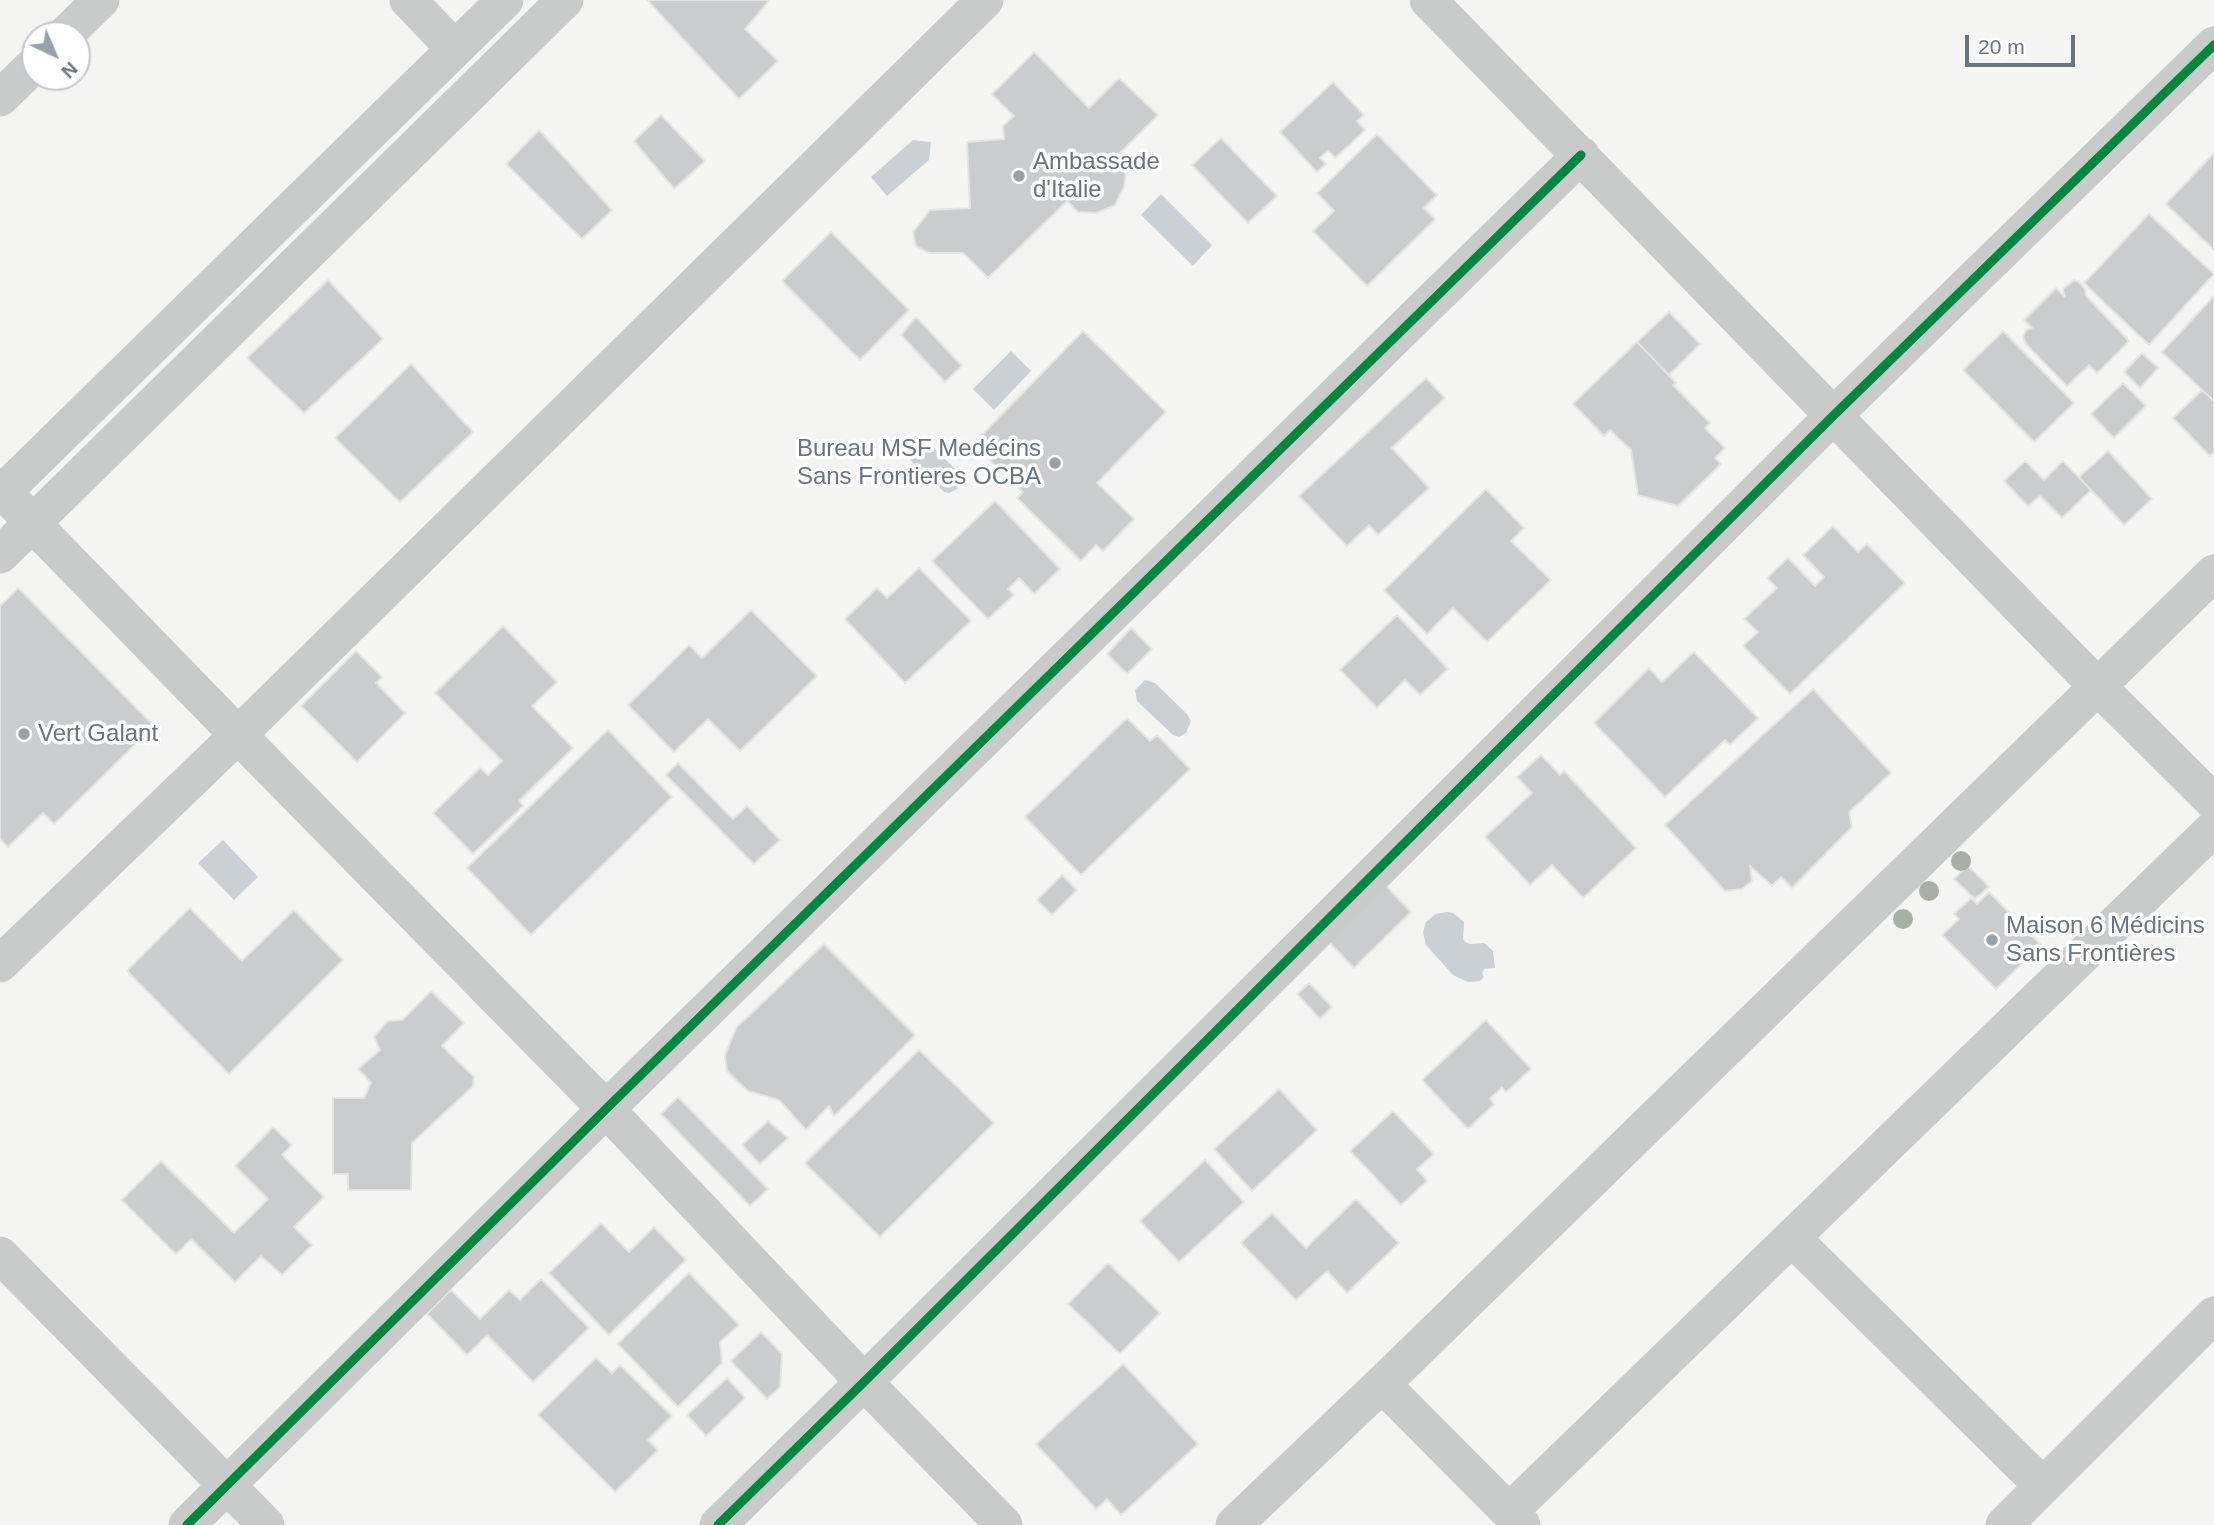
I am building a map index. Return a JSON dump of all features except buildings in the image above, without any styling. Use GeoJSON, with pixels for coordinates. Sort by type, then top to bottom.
{"type":"FeatureCollection","features":[{"type":"Feature","properties":{"kind":"street"},"geometry":{"type":"LineString","coordinates":[[79,21],[101,0]]}},
{"type":"Feature","properties":{"kind":"street"},"geometry":{"type":"LineString","coordinates":[[408,0],[455,49]]}},
{"type":"Feature","properties":{"kind":"street"},"geometry":{"type":"LineString","coordinates":[[505,0],[1,491],[606,1109],[864,1382],[1004,1525]]}},
{"type":"Feature","properties":{"kind":"street"},"geometry":{"type":"LineString","coordinates":[[0,555],[565,0]]}},
{"type":"Feature","properties":{"kind":"street"},"geometry":{"type":"LineString","coordinates":[[0,964],[238,735],[985,0]]}},
{"type":"Feature","properties":{"kind":"street"},"geometry":{"type":"LineString","coordinates":[[1428,0],[2097,687],[2214,802]]}},
{"type":"Feature","properties":{"kind":"street"},"geometry":{"type":"LineString","coordinates":[[718,1525],[1834,415],[2214,45]]}},
{"type":"Feature","properties":{"kind":"street"},"geometry":{"type":"LineString","coordinates":[[0,98],[21,78]]}},
{"type":"Feature","properties":{"kind":"street"},"geometry":{"type":"LineString","coordinates":[[187,1525],[606,1109],[1581,155]]}},
{"type":"Feature","properties":{"kind":"street"},"geometry":{"type":"LineString","coordinates":[[1234,1525],[2214,573]]}},
{"type":"Feature","properties":{"kind":"street"},"geometry":{"type":"LineString","coordinates":[[1382,1384],[1516,1518],[1793,1239],[2214,828]]}},
{"type":"Feature","properties":{"kind":"street"},"geometry":{"type":"LineString","coordinates":[[1793,1239],[2043,1486]]}},
{"type":"Feature","properties":{"kind":"street"},"geometry":{"type":"LineString","coordinates":[[0,1255],[266,1525]]}},
{"type":"Feature","properties":{"kind":"street"},"geometry":{"type":"LineString","coordinates":[[2004,1525],[2214,1315]]}},
{"type":"Feature","properties":{"kind":"shaded area"},"geometry":{"type":"Polygon","coordinates":[[[913,140],[931,142],[929,160],[887,196],[871,177],[913,140]]]}},
{"type":"Feature","properties":{"kind":"shaded area"},"geometry":{"type":"Polygon","coordinates":[[[1161,194],[1212,245],[1193,266],[1141,215],[1161,194]]]}},
{"type":"Feature","properties":{"kind":"shaded area"},"geometry":{"type":"Polygon","coordinates":[[[1011,351],[1031,371],[994,410],[973,389],[1011,351]]]}},
{"type":"Feature","properties":{"kind":"shaded area"},"geometry":{"type":"Polygon","coordinates":[[[921,435],[957,471],[961,482],[957,489],[944,492],[906,456],[905,447],[908,442],[912,437],[921,435]]]}},
{"type":"Feature","properties":{"kind":"shaded area"},"geometry":{"type":"Polygon","coordinates":[[[1145,680],[1155,683],[1187,714],[1191,721],[1186,733],[1179,737],[1173,735],[1137,701],[1135,690],[1145,680]]]}},
{"type":"Feature","properties":{"kind":"shaded area"},"geometry":{"type":"Polygon","coordinates":[[[223,840],[258,877],[234,900],[198,863],[223,840]]]}},
{"type":"Feature","properties":{"kind":"shaded area"},"geometry":{"type":"Polygon","coordinates":[[[1453,913],[1464,922],[1465,942],[1484,943],[1493,951],[1495,968],[1484,969],[1484,977],[1480,981],[1468,982],[1453,975],[1426,945],[1423,932],[1426,922],[1436,914],[1453,913]]]}},
{"type":"Feature","properties":{"kind":"cycle path"},"geometry":{"type":"LineString","coordinates":[[718,1525],[1834,415],[2214,45]]}},
{"type":"Feature","properties":{"kind":"cycle path"},"geometry":{"type":"LineString","coordinates":[[187,1525],[606,1109],[1581,155]]}},
{"type":"Feature","properties":{"kind":"place","name":"Ambassade d'Italie"},"geometry":{"type":"Point","coordinates":[1019,176]}},
{"type":"Feature","properties":{"kind":"place","name":"Bureau MSF Medécins Sans Frontieres OCBA"},"geometry":{"type":"Point","coordinates":[1055,463]}},
{"type":"Feature","properties":{"kind":"place","name":"Vert Galant"},"geometry":{"type":"Point","coordinates":[24,734]}},
{"type":"Feature","properties":{"kind":"place","name":"Maison 6 Médicins Sans Frontières"},"geometry":{"type":"Point","coordinates":[1992,940]}}]}
